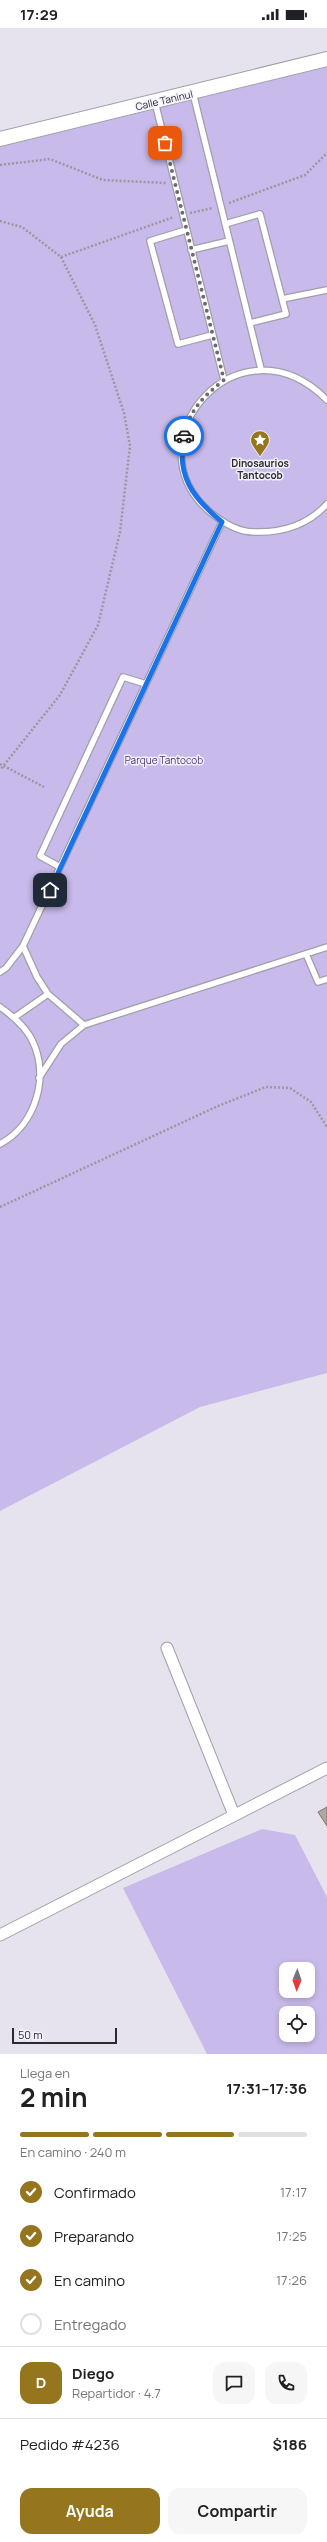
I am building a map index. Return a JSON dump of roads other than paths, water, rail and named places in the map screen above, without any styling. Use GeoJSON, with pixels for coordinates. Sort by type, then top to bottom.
{"type":"FeatureCollection","features":[{"type":"Feature","properties":{"kind":"street","name":"Calle Taninul"},"geometry":{"type":"LineString","coordinates":[[0,139],[327,59]]}},
{"type":"Feature","properties":{"kind":"street"},"geometry":{"type":"LineString","coordinates":[[167,1648],[234,1815]]}},
{"type":"Feature","properties":{"kind":"street"},"geometry":{"type":"LineString","coordinates":[[0,1936],[327,1768]]}},
{"type":"Feature","properties":{"kind":"lane"},"geometry":{"type":"LineString","coordinates":[[193,93],[261,370]]}},
{"type":"Feature","properties":{"kind":"lane"},"geometry":{"type":"LineString","coordinates":[[155,102],[224,380]]}},
{"type":"Feature","properties":{"kind":"lane"},"geometry":{"type":"LineString","coordinates":[[225,224],[260,214],[286,314],[250,323]]}},
{"type":"Feature","properties":{"kind":"lane"},"geometry":{"type":"LineString","coordinates":[[186,230],[150,241],[178,344],[212,335]]}},
{"type":"Feature","properties":{"kind":"lane"},"geometry":{"type":"LineString","coordinates":[[191,250],[229,241]]}},
{"type":"Feature","properties":{"kind":"lane"},"geometry":{"type":"LineString","coordinates":[[282,299],[327,290]]}},
{"type":"Feature","properties":{"kind":"lane"},"geometry":{"type":"LineString","coordinates":[[327,400],[312,385],[288,373],[261,370],[242,372],[224,380],[202,398],[187,422],[181,450],[186,478],[200,503],[222,522],[248,532],[277,533],[304,523],[327,505]]}},
{"type":"Feature","properties":{"kind":"lane"},"geometry":{"type":"LineString","coordinates":[[0,972],[6,968],[23,946],[222,522]]}},
{"type":"Feature","properties":{"kind":"lane"},"geometry":{"type":"LineString","coordinates":[[60,867],[40,856],[123,677],[146,684]]}},
{"type":"Feature","properties":{"kind":"lane"},"geometry":{"type":"LineString","coordinates":[[23,946],[37,977],[48,994],[84,1025]]}},
{"type":"Feature","properties":{"kind":"lane"},"geometry":{"type":"LineString","coordinates":[[39,1078],[61,1044],[84,1025],[327,947]]}},
{"type":"Feature","properties":{"kind":"lane"},"geometry":{"type":"LineString","coordinates":[[306,954],[318,982],[327,979]]}},
{"type":"Feature","properties":{"kind":"lane"},"geometry":{"type":"LineString","coordinates":[[15,1017],[48,994]]}},
{"type":"Feature","properties":{"kind":"lane"},"geometry":{"type":"LineString","coordinates":[[0,1007],[15,1017],[32,1040],[40,1066],[38,1094],[27,1119],[8,1140],[0,1144]]}},
{"type":"Feature","properties":{"kind":"place","name":"Dinosaurios Tantocob"},"geometry":{"type":"Point","coordinates":[260,457]}},
{"type":"Feature","properties":{"kind":"park label","name":"Parque Tantocob"},"geometry":{"type":"Point","coordinates":[164,760]}}]}
